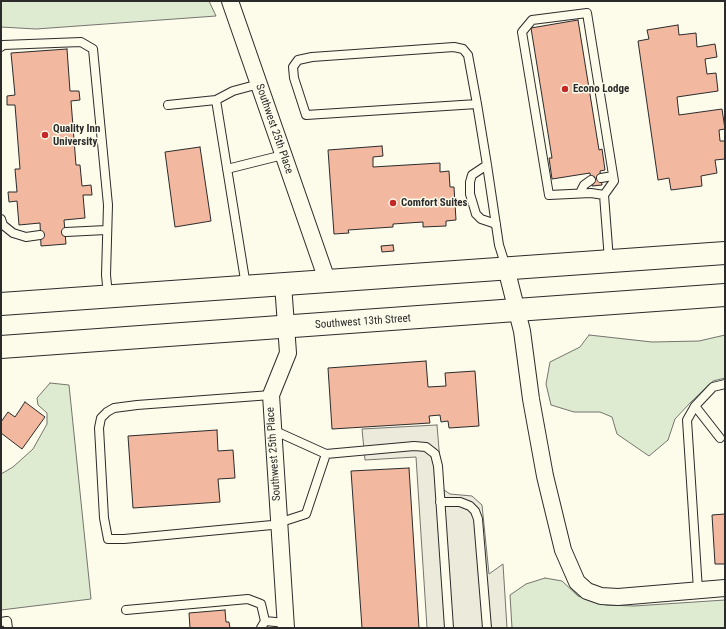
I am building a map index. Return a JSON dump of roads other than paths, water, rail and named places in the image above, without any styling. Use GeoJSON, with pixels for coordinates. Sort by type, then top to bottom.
{"type":"FeatureCollection","features":[{"type":"Feature","properties":{"kind":"main road"},"geometry":{"type":"LineString","coordinates":[[1,304],[725,253]]}},
{"type":"Feature","properties":{"kind":"main road","name":"Southwest 13th Street"},"geometry":{"type":"LineString","coordinates":[[1,347],[725,295]]}},
{"type":"Feature","properties":{"kind":"street","name":"Southwest 25th Place"},"geometry":{"type":"LineString","coordinates":[[230,1],[327,280]]}},
{"type":"Feature","properties":{"kind":"street"},"geometry":{"type":"LineString","coordinates":[[506,268],[522,331],[531,399],[546,476],[563,550],[577,582],[587,591],[601,596],[618,597],[725,588]]}},
{"type":"Feature","properties":{"kind":"street","name":"Southwest 25th Place"},"geometry":{"type":"LineString","coordinates":[[283,284],[288,353],[271,395],[272,429],[286,625]]}},
{"type":"Feature","properties":{"kind":"lane"},"geometry":{"type":"LineString","coordinates":[[604,195],[580,193],[549,195],[522,32],[532,20],[587,13],[614,182],[604,195],[610,261]]}},
{"type":"Feature","properties":{"kind":"lane"},"geometry":{"type":"LineString","coordinates":[[1,47],[81,42],[93,49],[108,205],[106,230],[106,276],[108,296]]}},
{"type":"Feature","properties":{"kind":"lane"},"geometry":{"type":"LineString","coordinates":[[478,104],[306,115],[294,78],[293,67],[298,60],[312,57],[454,47],[463,49],[468,55],[478,104],[499,245],[506,268]]}},
{"type":"Feature","properties":{"kind":"lane"},"geometry":{"type":"LineString","coordinates":[[168,105],[216,100],[233,91],[259,84]]}},
{"type":"Feature","properties":{"kind":"lane"},"geometry":{"type":"LineString","coordinates":[[216,100],[246,286]]}},
{"type":"Feature","properties":{"kind":"lane"},"geometry":{"type":"LineString","coordinates":[[227,169],[283,155]]}},
{"type":"Feature","properties":{"kind":"lane"},"geometry":{"type":"LineString","coordinates":[[488,165],[472,175],[470,194],[476,214],[480,219],[496,224]]}},
{"type":"Feature","properties":{"kind":"lane"},"geometry":{"type":"LineString","coordinates":[[601,178],[613,176]]}},
{"type":"Feature","properties":{"kind":"lane"},"geometry":{"type":"LineString","coordinates":[[580,193],[584,185],[591,180]]}},
{"type":"Feature","properties":{"kind":"lane"},"geometry":{"type":"LineString","coordinates":[[1,219],[4,225],[13,233],[26,237],[40,235]]}},
{"type":"Feature","properties":{"kind":"lane"},"geometry":{"type":"LineString","coordinates":[[66,232],[106,230]]}},
{"type":"Feature","properties":{"kind":"lane"},"geometry":{"type":"LineString","coordinates":[[698,590],[687,420],[695,406],[713,387],[725,384]]}},
{"type":"Feature","properties":{"kind":"lane"},"geometry":{"type":"LineString","coordinates":[[271,395],[137,405],[114,408],[107,412],[101,418],[99,428],[104,518],[108,538],[124,539],[272,525],[306,514],[326,454]]}},
{"type":"Feature","properties":{"kind":"lane"},"geometry":{"type":"LineString","coordinates":[[695,406],[720,438]]}},
{"type":"Feature","properties":{"kind":"lane"},"geometry":{"type":"LineString","coordinates":[[272,429],[326,454],[414,446],[426,447],[435,454],[449,628]]}},
{"type":"Feature","properties":{"kind":"lane"},"geometry":{"type":"LineString","coordinates":[[440,502],[460,502],[470,506],[475,511],[478,519],[486,628]]}},
{"type":"Feature","properties":{"kind":"lane"},"geometry":{"type":"LineString","coordinates":[[126,610],[248,599],[261,604],[263,624],[286,625]]}},
{"type":"Feature","properties":{"kind":"lane"},"geometry":{"type":"LineString","coordinates":[[1,622],[7,621],[8,628]]}},
{"type":"Feature","properties":{"kind":"place","name":"Econo Lodge"},"geometry":{"type":"Point","coordinates":[565,89]}},
{"type":"Feature","properties":{"kind":"place","name":"Quality Inn University"},"geometry":{"type":"Point","coordinates":[45,135]}},
{"type":"Feature","properties":{"kind":"place","name":"Comfort Suites"},"geometry":{"type":"Point","coordinates":[393,203]}}]}
